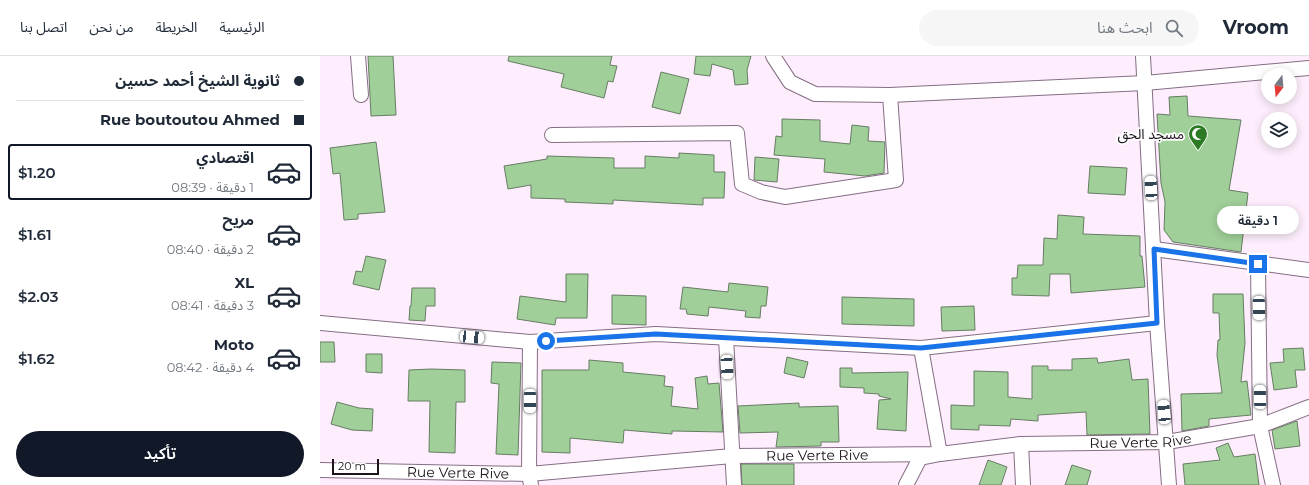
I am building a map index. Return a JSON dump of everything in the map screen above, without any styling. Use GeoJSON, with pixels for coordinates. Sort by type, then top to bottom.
{"type":"FeatureCollection","features":[{"type":"Feature","properties":{"kind":"street"},"geometry":{"type":"LineString","coordinates":[[358,56],[361,95]]}},
{"type":"Feature","properties":{"kind":"street"},"geometry":{"type":"LineString","coordinates":[[773,56],[790,82],[815,94],[890,95],[1145,83],[1309,68]]}},
{"type":"Feature","properties":{"kind":"street"},"geometry":{"type":"LineString","coordinates":[[1144,56],[1157,323],[1170,485]]}},
{"type":"Feature","properties":{"kind":"street"},"geometry":{"type":"LineString","coordinates":[[552,135],[737,134],[742,184],[761,192],[785,197],[896,180],[890,95]]}},
{"type":"Feature","properties":{"kind":"street"},"geometry":{"type":"LineString","coordinates":[[1154,249],[1309,270]]}},
{"type":"Feature","properties":{"kind":"street"},"geometry":{"type":"LineString","coordinates":[[1258,264],[1260,426],[1273,485]]}},
{"type":"Feature","properties":{"kind":"street"},"geometry":{"type":"LineString","coordinates":[[320,323],[530,342],[656,334],[921,348],[1157,323]]}},
{"type":"Feature","properties":{"kind":"street"},"geometry":{"type":"LineString","coordinates":[[726,338],[734,485]]}},
{"type":"Feature","properties":{"kind":"street"},"geometry":{"type":"LineString","coordinates":[[530,342],[530,479]]}},
{"type":"Feature","properties":{"kind":"street"},"geometry":{"type":"LineString","coordinates":[[906,485],[920,458],[940,454],[921,348]]}},
{"type":"Feature","properties":{"kind":"street","name":"Rue Verte Rive"},"geometry":{"type":"LineString","coordinates":[[320,470],[530,479],[732,456],[940,454],[1021,444],[1167,442],[1260,426],[1309,407]]}},
{"type":"Feature","properties":{"kind":"street"},"geometry":{"type":"LineString","coordinates":[[1021,444],[1023,485]]}},
{"type":"Feature","properties":{"kind":"building"},"geometry":{"type":"Polygon","coordinates":[[[368,56],[393,56],[396,115],[371,116],[368,56]]]}},
{"type":"Feature","properties":{"kind":"building"},"geometry":{"type":"Polygon","coordinates":[[[509,56],[612,56],[610,65],[617,66],[613,82],[608,81],[604,98],[561,87],[564,74],[508,61],[509,56]]]}},
{"type":"Feature","properties":{"kind":"building"},"geometry":{"type":"Polygon","coordinates":[[[696,56],[751,56],[747,70],[748,84],[735,85],[733,70],[712,64],[710,76],[694,74],[696,56]]]}},
{"type":"Feature","properties":{"kind":"building"},"geometry":{"type":"Polygon","coordinates":[[[661,72],[689,79],[680,114],[652,107],[661,72]]]}},
{"type":"Feature","properties":{"kind":"building","name":"مسجد الحق"},"geometry":{"type":"Polygon","coordinates":[[[1187,96],[1188,116],[1241,120],[1229,190],[1248,193],[1241,252],[1173,242],[1164,230],[1165,202],[1161,183],[1157,114],[1170,115],[1169,97],[1187,96]]]}},
{"type":"Feature","properties":{"kind":"building"},"geometry":{"type":"Polygon","coordinates":[[[782,119],[820,120],[820,141],[850,144],[852,125],[869,127],[868,141],[885,142],[884,173],[865,176],[824,172],[825,159],[774,155],[776,136],[782,137],[782,119]]]}},
{"type":"Feature","properties":{"kind":"building"},"geometry":{"type":"Polygon","coordinates":[[[376,142],[385,212],[358,214],[358,219],[344,220],[340,173],[333,174],[330,148],[376,142]]]}},
{"type":"Feature","properties":{"kind":"building"},"geometry":{"type":"Polygon","coordinates":[[[679,153],[714,155],[714,172],[725,172],[724,198],[703,198],[703,205],[613,200],[613,204],[565,202],[565,199],[531,198],[531,185],[508,189],[504,166],[547,159],[547,156],[614,158],[614,168],[645,168],[645,156],[679,158],[679,153]]]}},
{"type":"Feature","properties":{"kind":"building"},"geometry":{"type":"Polygon","coordinates":[[[755,157],[779,159],[777,182],[754,180],[755,157]]]}},
{"type":"Feature","properties":{"kind":"building"},"geometry":{"type":"Polygon","coordinates":[[[1090,166],[1127,168],[1125,195],[1088,193],[1090,166]]]}},
{"type":"Feature","properties":{"kind":"building"},"geometry":{"type":"Polygon","coordinates":[[[1058,215],[1084,217],[1083,234],[1140,236],[1140,256],[1142,256],[1145,287],[1071,293],[1070,274],[1050,274],[1049,296],[1012,295],[1012,278],[1017,278],[1018,265],[1043,265],[1044,238],[1057,239],[1058,215]]]}},
{"type":"Feature","properties":{"kind":"building"},"geometry":{"type":"Polygon","coordinates":[[[366,256],[386,260],[379,290],[353,284],[356,271],[362,272],[366,256]]]}},
{"type":"Feature","properties":{"kind":"building"},"geometry":{"type":"Polygon","coordinates":[[[566,274],[588,274],[587,318],[556,318],[555,325],[517,319],[520,296],[566,302],[566,274]]]}},
{"type":"Feature","properties":{"kind":"building"},"geometry":{"type":"Polygon","coordinates":[[[729,283],[768,287],[766,306],[761,306],[760,318],[745,317],[746,311],[709,307],[708,316],[687,314],[686,309],[680,309],[683,287],[728,292],[729,283]]]}},
{"type":"Feature","properties":{"kind":"building"},"geometry":{"type":"Polygon","coordinates":[[[412,288],[435,288],[435,306],[426,306],[425,321],[409,320],[412,288]]]}},
{"type":"Feature","properties":{"kind":"building"},"geometry":{"type":"Polygon","coordinates":[[[1213,294],[1243,294],[1245,343],[1241,382],[1247,381],[1251,415],[1209,419],[1209,426],[1182,431],[1181,394],[1222,393],[1217,355],[1218,340],[1220,340],[1219,313],[1213,313],[1213,294]]]}},
{"type":"Feature","properties":{"kind":"building"},"geometry":{"type":"Polygon","coordinates":[[[612,295],[646,296],[646,325],[612,324],[612,295]]]}},
{"type":"Feature","properties":{"kind":"building"},"geometry":{"type":"Polygon","coordinates":[[[842,297],[914,299],[914,326],[842,324],[842,297]]]}},
{"type":"Feature","properties":{"kind":"building"},"geometry":{"type":"Polygon","coordinates":[[[974,306],[975,330],[942,331],[941,307],[974,306]]]}},
{"type":"Feature","properties":{"kind":"building"},"geometry":{"type":"Polygon","coordinates":[[[320,342],[334,342],[335,362],[320,362],[320,342]]]}},
{"type":"Feature","properties":{"kind":"building"},"geometry":{"type":"Polygon","coordinates":[[[1303,348],[1305,370],[1295,370],[1297,387],[1274,390],[1270,363],[1284,362],[1283,349],[1303,348]]]}},
{"type":"Feature","properties":{"kind":"building"},"geometry":{"type":"Polygon","coordinates":[[[366,354],[382,354],[382,373],[366,372],[366,354]]]}},
{"type":"Feature","properties":{"kind":"building"},"geometry":{"type":"Polygon","coordinates":[[[787,357],[808,362],[804,378],[784,373],[787,357]]]}},
{"type":"Feature","properties":{"kind":"building"},"geometry":{"type":"Polygon","coordinates":[[[1097,358],[1098,363],[1129,359],[1132,380],[1148,379],[1150,434],[1087,435],[1086,412],[1038,415],[1038,421],[1011,419],[1010,426],[979,425],[979,430],[951,429],[951,405],[974,406],[974,371],[1008,372],[1008,397],[1032,399],[1032,366],[1048,366],[1048,370],[1072,370],[1072,359],[1097,358]]]}},
{"type":"Feature","properties":{"kind":"building"},"geometry":{"type":"Polygon","coordinates":[[[589,360],[623,363],[623,372],[665,376],[664,386],[673,387],[671,406],[698,409],[695,378],[707,376],[708,384],[719,383],[723,432],[672,431],[672,434],[624,430],[623,443],[570,438],[570,453],[542,452],[542,370],[589,370],[589,360]]]}},
{"type":"Feature","properties":{"kind":"building"},"geometry":{"type":"Polygon","coordinates":[[[492,362],[521,363],[518,455],[496,454],[499,384],[491,383],[492,362]]]}},
{"type":"Feature","properties":{"kind":"building"},"geometry":{"type":"Polygon","coordinates":[[[840,368],[852,368],[852,373],[908,372],[906,431],[877,429],[879,400],[891,399],[879,396],[879,394],[864,393],[864,388],[840,387],[840,368]]]}},
{"type":"Feature","properties":{"kind":"building"},"geometry":{"type":"Polygon","coordinates":[[[409,370],[465,370],[465,402],[456,402],[455,453],[429,452],[430,401],[408,401],[409,370]]]}},
{"type":"Feature","properties":{"kind":"building"},"geometry":{"type":"Polygon","coordinates":[[[337,402],[359,408],[373,409],[372,431],[352,430],[331,424],[337,402]]]}},
{"type":"Feature","properties":{"kind":"building"},"geometry":{"type":"Polygon","coordinates":[[[799,403],[799,407],[838,406],[839,442],[821,442],[821,446],[776,447],[778,432],[740,433],[738,406],[799,403]]]}},
{"type":"Feature","properties":{"kind":"building"},"geometry":{"type":"Polygon","coordinates":[[[1297,421],[1300,446],[1275,449],[1272,430],[1297,421]]]}},
{"type":"Feature","properties":{"kind":"building"},"geometry":{"type":"Polygon","coordinates":[[[1228,443],[1234,457],[1255,454],[1259,485],[1185,485],[1183,464],[1220,460],[1216,448],[1228,443]]]}},
{"type":"Feature","properties":{"kind":"building"},"geometry":{"type":"Polygon","coordinates":[[[988,460],[1007,467],[1001,485],[979,485],[988,460]]]}},
{"type":"Feature","properties":{"kind":"building"},"geometry":{"type":"Polygon","coordinates":[[[741,464],[794,464],[794,485],[742,485],[741,464]]]}},
{"type":"Feature","properties":{"kind":"building"},"geometry":{"type":"Polygon","coordinates":[[[1072,465],[1091,471],[1087,485],[1065,485],[1072,465]]]}},
{"type":"Feature","properties":{"kind":"place","name":"مسجد الحق"},"geometry":{"type":"Point","coordinates":[1198,151]}},
{"type":"Feature","properties":{"kind":"route"},"geometry":{"type":"LineString","coordinates":[[546,341],[656,334],[921,348],[1157,323],[1154,249],[1258,264]]}}]}
